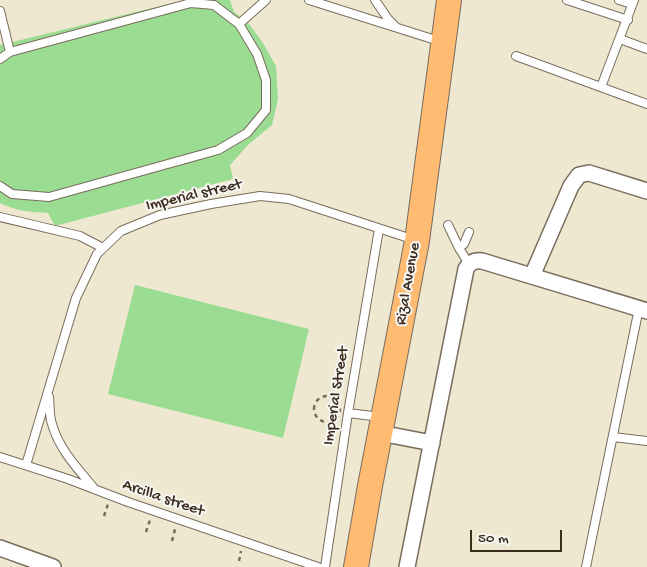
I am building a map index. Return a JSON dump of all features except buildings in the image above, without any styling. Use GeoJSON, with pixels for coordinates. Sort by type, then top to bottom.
{"type":"FeatureCollection","features":[{"type":"Feature","properties":{"kind":"main road","name":"Rizal Avenue"},"geometry":{"type":"LineString","coordinates":[[356,567],[417,241],[449,0]]}},
{"type":"Feature","properties":{"kind":"street"},"geometry":{"type":"LineString","coordinates":[[532,276],[571,186],[579,175],[589,173],[647,191]]}},
{"type":"Feature","properties":{"kind":"street"},"geometry":{"type":"LineString","coordinates":[[408,567],[466,269],[469,264],[475,260],[482,261],[643,310]]}},
{"type":"Feature","properties":{"kind":"street"},"geometry":{"type":"LineString","coordinates":[[382,425],[432,443]]}},
{"type":"Feature","properties":{"kind":"street"},"geometry":{"type":"LineString","coordinates":[[0,548],[53,567]]}},
{"type":"Feature","properties":{"kind":"lane"},"geometry":{"type":"LineString","coordinates":[[239,24],[266,0]]}},
{"type":"Feature","properties":{"kind":"lane"},"geometry":{"type":"LineString","coordinates":[[309,0],[444,42]]}},
{"type":"Feature","properties":{"kind":"lane"},"geometry":{"type":"LineString","coordinates":[[340,10],[342,0]]}},
{"type":"Feature","properties":{"kind":"lane"},"geometry":{"type":"LineString","coordinates":[[374,0],[388,19],[397,27]]}},
{"type":"Feature","properties":{"kind":"lane"},"geometry":{"type":"LineString","coordinates":[[567,0],[628,20]]}},
{"type":"Feature","properties":{"kind":"lane"},"geometry":{"type":"LineString","coordinates":[[601,87],[628,20],[633,2],[619,0]]}},
{"type":"Feature","properties":{"kind":"lane"},"geometry":{"type":"LineString","coordinates":[[0,59],[10,52],[191,4],[214,5],[239,24],[257,54],[266,80],[266,110],[247,133],[218,150],[49,198],[12,194],[0,186]]}},
{"type":"Feature","properties":{"kind":"lane"},"geometry":{"type":"LineString","coordinates":[[0,11],[10,52]]}},
{"type":"Feature","properties":{"kind":"lane"},"geometry":{"type":"LineString","coordinates":[[620,40],[647,49]]}},
{"type":"Feature","properties":{"kind":"lane"},"geometry":{"type":"LineString","coordinates":[[516,56],[647,104]]}},
{"type":"Feature","properties":{"kind":"lane","name":"Imperial street"},"geometry":{"type":"LineString","coordinates":[[26,465],[76,298],[97,254],[121,231],[160,215],[260,196],[289,199],[417,241]]}},
{"type":"Feature","properties":{"kind":"lane"},"geometry":{"type":"LineString","coordinates":[[0,217],[80,236],[103,248]]}},
{"type":"Feature","properties":{"kind":"lane"},"geometry":{"type":"LineString","coordinates":[[448,225],[469,264]]}},
{"type":"Feature","properties":{"kind":"lane","name":"Imperial Street"},"geometry":{"type":"LineString","coordinates":[[325,567],[348,413],[379,229]]}},
{"type":"Feature","properties":{"kind":"lane"},"geometry":{"type":"LineString","coordinates":[[459,248],[464,244],[469,232]]}},
{"type":"Feature","properties":{"kind":"lane"},"geometry":{"type":"LineString","coordinates":[[586,567],[613,437],[643,310]]}},
{"type":"Feature","properties":{"kind":"lane","name":"Imperial street"},"geometry":{"type":"LineString","coordinates":[[48,392],[51,423],[60,444],[94,489]]}},
{"type":"Feature","properties":{"kind":"lane"},"geometry":{"type":"LineString","coordinates":[[348,413],[382,425]]}},
{"type":"Feature","properties":{"kind":"lane"},"geometry":{"type":"LineString","coordinates":[[613,437],[647,441]]}},
{"type":"Feature","properties":{"kind":"lane","name":"Arcilla street"},"geometry":{"type":"LineString","coordinates":[[0,457],[318,567]]}},
{"type":"Feature","properties":{"kind":"path"},"geometry":{"type":"LineString","coordinates":[[329,396],[337,401],[340,411],[333,420],[324,421],[315,414],[315,404],[320,397],[329,396]]}},
{"type":"Feature","properties":{"kind":"path"},"geometry":{"type":"LineString","coordinates":[[104,516],[108,504]]}},
{"type":"Feature","properties":{"kind":"path"},"geometry":{"type":"LineString","coordinates":[[146,532],[151,519]]}},
{"type":"Feature","properties":{"kind":"path"},"geometry":{"type":"LineString","coordinates":[[172,541],[176,527]]}},
{"type":"Feature","properties":{"kind":"path"},"geometry":{"type":"LineString","coordinates":[[239,561],[241,550]]}},
{"type":"Feature","properties":{"kind":"green space"},"geometry":{"type":"Polygon","coordinates":[[[185,0],[230,0],[234,12],[249,24],[263,43],[276,66],[278,99],[272,125],[249,144],[230,165],[233,179],[55,226],[48,213],[23,211],[0,203],[0,45],[185,0]]]}},
{"type":"Feature","properties":{"kind":"green space"},"geometry":{"type":"Polygon","coordinates":[[[135,285],[309,329],[283,438],[108,394],[135,285]]]}}]}
